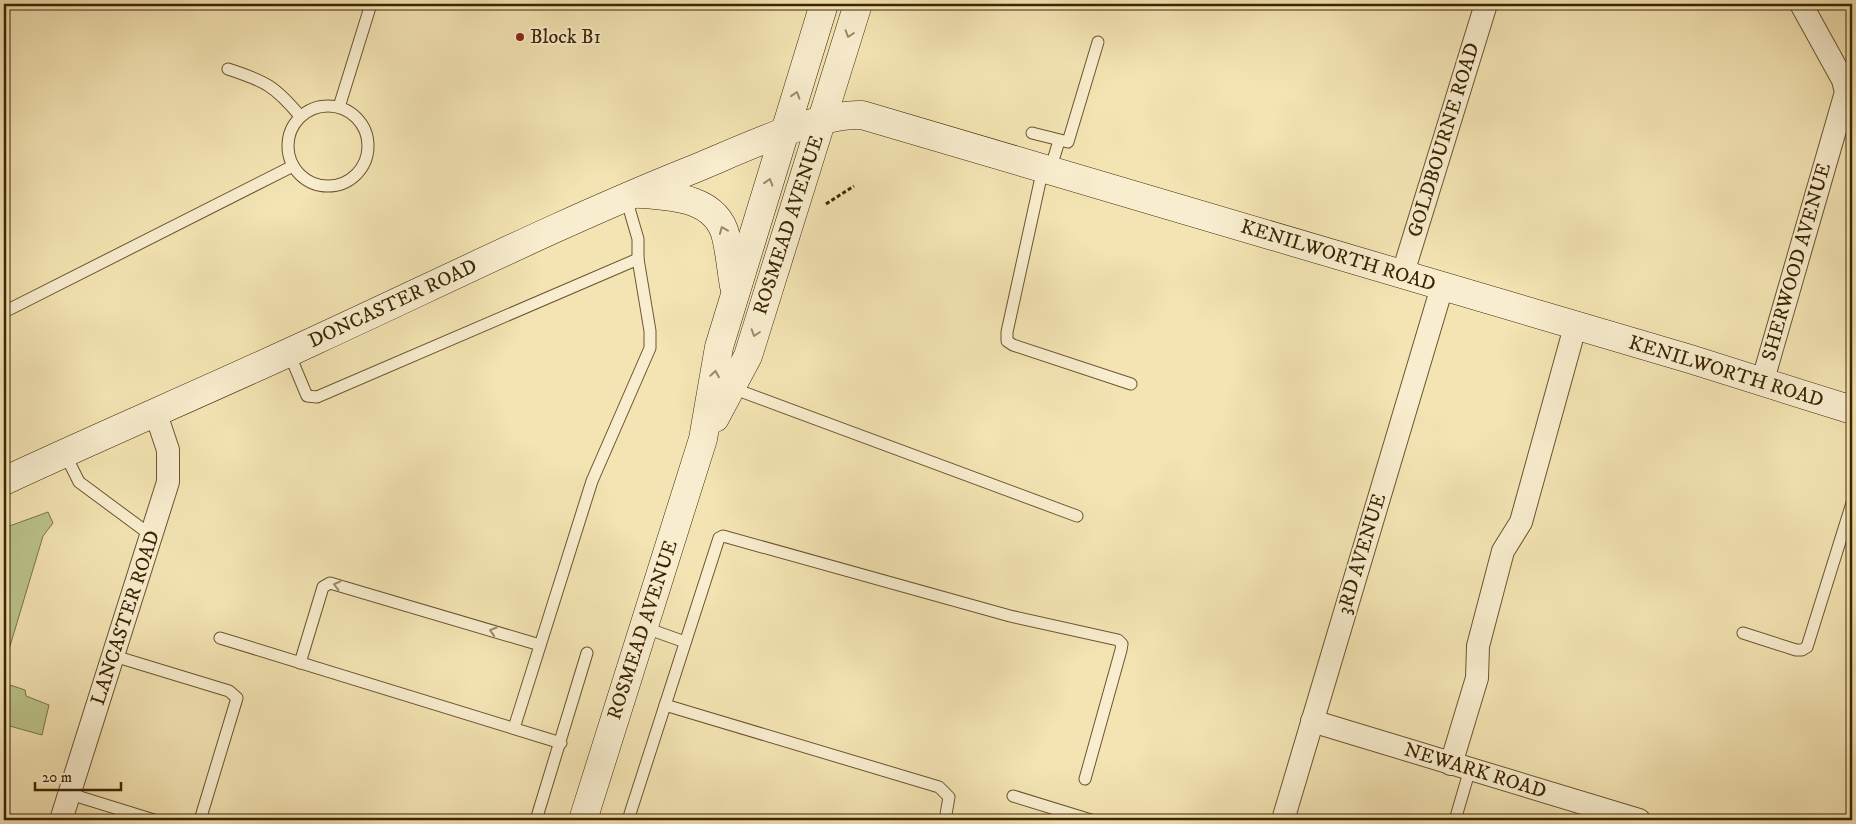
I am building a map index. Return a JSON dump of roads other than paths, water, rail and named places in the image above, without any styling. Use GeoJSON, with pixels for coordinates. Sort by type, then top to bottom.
{"type":"FeatureCollection","features":[{"type":"Feature","properties":{"kind":"street","name":"ROSMEAD AVENUE"},"geometry":{"type":"LineString","coordinates":[[583,820],[703,439],[719,347],[824,4]]}},
{"type":"Feature","properties":{"kind":"street","name":"ROSMEAD AVENUE"},"geometry":{"type":"LineString","coordinates":[[703,439],[748,356],[858,4]]}},
{"type":"Feature","properties":{"kind":"street","name":"GOLDBOURNE ROAD"},"geometry":{"type":"LineString","coordinates":[[1402,276],[1486,4]]}},
{"type":"Feature","properties":{"kind":"street","name":"SHERWOOD AVENUE"},"geometry":{"type":"LineString","coordinates":[[1762,383],[1846,92],[1843,80],[1801,4]]}},
{"type":"Feature","properties":{"kind":"street","name":"KENILWORTH ROAD"},"geometry":{"type":"LineString","coordinates":[[784,134],[822,120],[839,116],[862,115],[1575,327],[1690,359],[1852,410]]}},
{"type":"Feature","properties":{"kind":"street","name":"DONCASTER ROAD"},"geometry":{"type":"LineString","coordinates":[[4,481],[156,414],[630,195],[784,134]]}},
{"type":"Feature","properties":{"kind":"street"},"geometry":{"type":"LineString","coordinates":[[630,195],[674,196],[696,202],[716,216],[726,236],[735,295]]}},
{"type":"Feature","properties":{"kind":"street","name":"3RD AVENUE"},"geometry":{"type":"LineString","coordinates":[[1283,820],[1442,287]]}},
{"type":"Feature","properties":{"kind":"street"},"geometry":{"type":"LineString","coordinates":[[1461,766],[1477,678],[1478,646],[1503,550],[1521,522],[1575,327]]}},
{"type":"Feature","properties":{"kind":"street","name":"LANCASTER ROAD"},"geometry":{"type":"LineString","coordinates":[[61,820],[168,482],[168,450],[156,414]]}},
{"type":"Feature","properties":{"kind":"street","name":"NEWARK ROAD"},"geometry":{"type":"LineString","coordinates":[[1312,721],[1639,820]]}},
{"type":"Feature","properties":{"kind":"lane"},"geometry":{"type":"LineString","coordinates":[[339,107],[371,4]]}},
{"type":"Feature","properties":{"kind":"lane"},"geometry":{"type":"LineString","coordinates":[[1032,134],[1068,142],[1098,42]]}},
{"type":"Feature","properties":{"kind":"lane"},"geometry":{"type":"LineString","coordinates":[[228,69],[271,85],[300,116]]}},
{"type":"Feature","properties":{"kind":"lane"},"geometry":{"type":"LineString","coordinates":[[318,107],[339,107],[351,113],[361,123],[367,136],[368,148],[365,161],[359,172],[349,180],[337,185],[324,186],[306,180],[293,166],[288,154],[287,140],[292,127],[300,116],[318,107]]}},
{"type":"Feature","properties":{"kind":"lane"},"geometry":{"type":"LineString","coordinates":[[1059,141],[1047,169],[1006,332],[1007,341],[1013,346],[1131,384]]}},
{"type":"Feature","properties":{"kind":"lane"},"geometry":{"type":"LineString","coordinates":[[4,312],[293,166]]}},
{"type":"Feature","properties":{"kind":"lane"},"geometry":{"type":"LineString","coordinates":[[514,728],[592,481],[650,348],[650,331],[638,259],[638,239],[630,195]]}},
{"type":"Feature","properties":{"kind":"lane"},"geometry":{"type":"LineString","coordinates":[[289,353],[307,396],[317,397],[638,259]]}},
{"type":"Feature","properties":{"kind":"lane"},"geometry":{"type":"LineString","coordinates":[[731,387],[1077,516]]}},
{"type":"Feature","properties":{"kind":"lane"},"geometry":{"type":"LineString","coordinates":[[66,454],[78,482],[152,536]]}},
{"type":"Feature","properties":{"kind":"lane"},"geometry":{"type":"LineString","coordinates":[[1743,633],[1796,650],[1802,650],[1807,647],[1852,503]]}},
{"type":"Feature","properties":{"kind":"lane"},"geometry":{"type":"LineString","coordinates":[[628,820],[719,538],[723,536],[1010,616],[1118,640],[1122,644],[1121,650],[1085,779]]}},
{"type":"Feature","properties":{"kind":"lane"},"geometry":{"type":"LineString","coordinates":[[300,663],[322,586],[330,582],[540,645]]}},
{"type":"Feature","properties":{"kind":"lane"},"geometry":{"type":"LineString","coordinates":[[643,627],[685,642]]}},
{"type":"Feature","properties":{"kind":"lane"},"geometry":{"type":"LineString","coordinates":[[220,638],[561,743]]}},
{"type":"Feature","properties":{"kind":"lane"},"geometry":{"type":"LineString","coordinates":[[536,820],[587,654]]}},
{"type":"Feature","properties":{"kind":"lane"},"geometry":{"type":"LineString","coordinates":[[114,656],[229,691],[237,698],[200,820]]}},
{"type":"Feature","properties":{"kind":"lane"},"geometry":{"type":"LineString","coordinates":[[665,705],[939,788],[949,797],[945,820]]}},
{"type":"Feature","properties":{"kind":"lane"},"geometry":{"type":"LineString","coordinates":[[1455,820],[1461,766]]}},
{"type":"Feature","properties":{"kind":"lane"},"geometry":{"type":"LineString","coordinates":[[70,794],[154,820]]}},
{"type":"Feature","properties":{"kind":"lane"},"geometry":{"type":"LineString","coordinates":[[1013,796],[1090,820]]}},
{"type":"Feature","properties":{"kind":"place","name":"Block B1"},"geometry":{"type":"Point","coordinates":[520,37]}}]}
